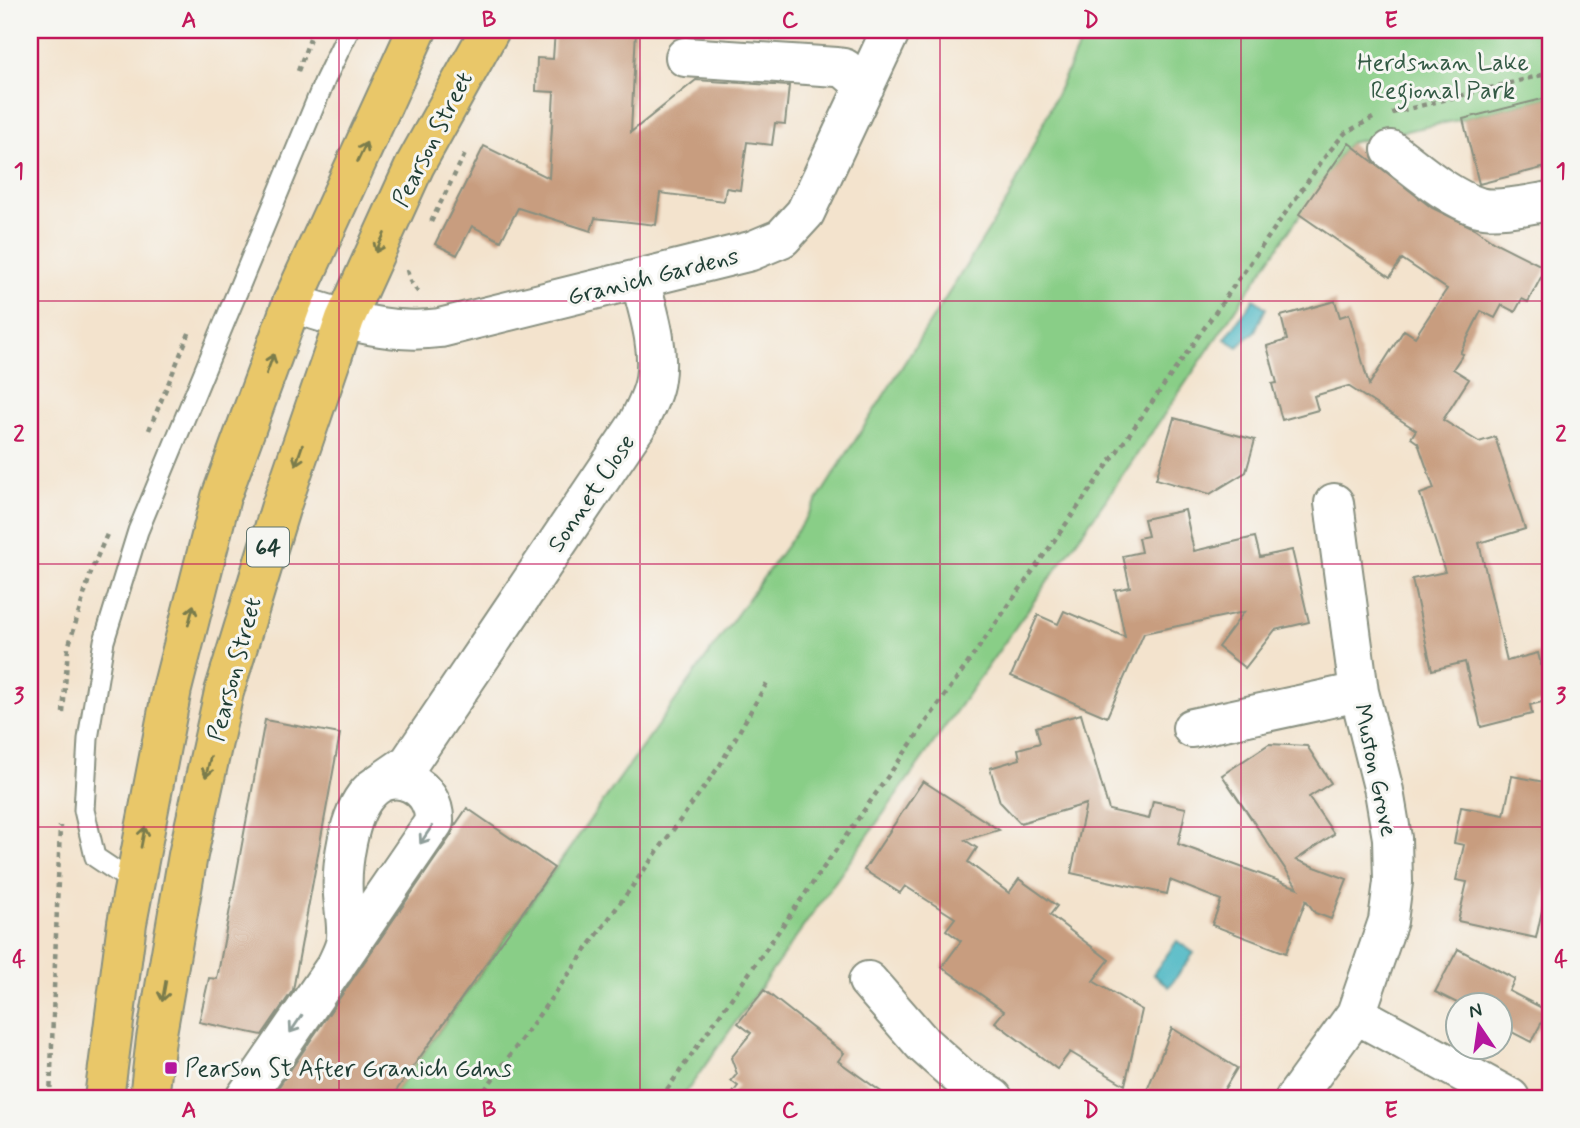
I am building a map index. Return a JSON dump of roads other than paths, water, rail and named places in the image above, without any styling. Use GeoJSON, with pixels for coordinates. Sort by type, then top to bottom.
{"type":"FeatureCollection","features":[{"type":"Feature","properties":{"kind":"main road","name":"64"},"geometry":{"type":"LineString","coordinates":[[104,1098],[134,883],[172,689],[221,497],[292,303],[417,30]]}},
{"type":"Feature","properties":{"kind":"main road","name":"Pearson Street"},"geometry":{"type":"LineString","coordinates":[[149,1098],[156,1039],[188,856],[224,692],[280,509],[345,319],[415,165],[490,30]]}},
{"type":"Feature","properties":{"kind":"street","name":"Granich Gardens"},"geometry":{"type":"LineString","coordinates":[[292,303],[380,329],[417,331],[440,328],[751,251],[782,238],[805,213],[891,30]]}},
{"type":"Feature","properties":{"kind":"street"},"geometry":{"type":"LineString","coordinates":[[685,57],[844,68],[865,86]]}},
{"type":"Feature","properties":{"kind":"street"},"geometry":{"type":"LineString","coordinates":[[1391,150],[1453,194],[1481,208],[1550,201]]}},
{"type":"Feature","properties":{"kind":"street","name":"Sonnet Close"},"geometry":{"type":"LineString","coordinates":[[405,780],[460,685],[637,425],[649,400],[655,379],[655,360],[652,329],[640,280]]}},
{"type":"Feature","properties":{"kind":"street","name":"Muston Grove"},"geometry":{"type":"LineString","coordinates":[[1295,1098],[1356,1014],[1388,921],[1393,882],[1392,838],[1384,791],[1359,692],[1334,503]]}},
{"type":"Feature","properties":{"kind":"street"},"geometry":{"type":"LineString","coordinates":[[1192,728],[1359,692]]}},
{"type":"Feature","properties":{"kind":"street"},"geometry":{"type":"LineString","coordinates":[[245,1098],[335,968],[434,822],[432,803],[405,780],[370,790],[361,800],[344,867],[342,892],[346,940],[335,968]]}},
{"type":"Feature","properties":{"kind":"street"},"geometry":{"type":"LineString","coordinates":[[344,867],[353,887],[360,890],[377,890],[399,874]]}},
{"type":"Feature","properties":{"kind":"street"},"geometry":{"type":"LineString","coordinates":[[868,981],[923,1044],[960,1077],[993,1098]]}},
{"type":"Feature","properties":{"kind":"street"},"geometry":{"type":"LineString","coordinates":[[1356,1014],[1510,1098]]}},
{"type":"Feature","properties":{"kind":"lane"},"geometry":{"type":"LineString","coordinates":[[134,883],[95,857],[84,810],[89,740],[104,641],[138,531],[349,30]]}},
{"type":"Feature","properties":{"kind":"water"},"geometry":{"type":"Polygon","coordinates":[[[1254,299],[1266,308],[1255,331],[1238,347],[1225,339],[1254,299]]]}},
{"type":"Feature","properties":{"kind":"water"},"geometry":{"type":"Polygon","coordinates":[[[1177,941],[1194,953],[1169,987],[1153,974],[1177,941]]]}},
{"type":"Feature","properties":{"kind":"place","name":"Pearson St After Granich Gdns"},"geometry":{"type":"Point","coordinates":[171,1068]}},
{"type":"Feature","properties":{"kind":"park label","name":"Herdsman Lake Regional Park"},"geometry":{"type":"Point","coordinates":[1443,76]}}]}
